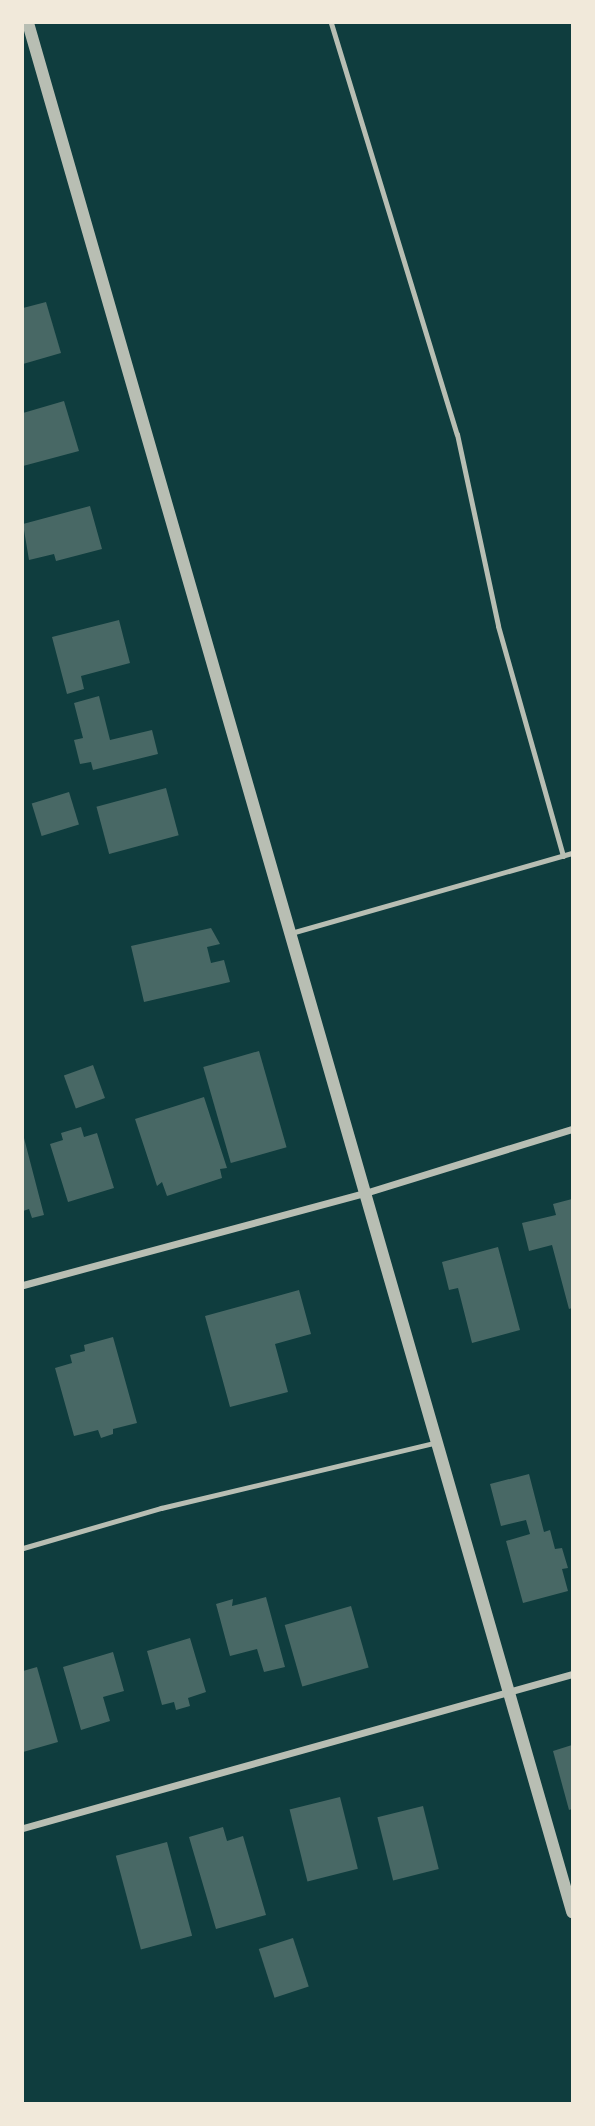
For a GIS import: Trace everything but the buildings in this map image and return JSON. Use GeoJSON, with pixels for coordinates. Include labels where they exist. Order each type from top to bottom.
{"type":"FeatureCollection","features":[{"type":"Feature","properties":{"kind":"street"},"geometry":{"type":"LineString","coordinates":[[28,23],[572,1912]]}},
{"type":"Feature","properties":{"kind":"street"},"geometry":{"type":"LineString","coordinates":[[23,1285],[365,1193],[572,1129]]}},
{"type":"Feature","properties":{"kind":"street"},"geometry":{"type":"LineString","coordinates":[[23,1828],[572,1674]]}},
{"type":"Feature","properties":{"kind":"lane"},"geometry":{"type":"LineString","coordinates":[[331,23],[457,434],[498,626],[563,856]]}},
{"type":"Feature","properties":{"kind":"lane"},"geometry":{"type":"LineString","coordinates":[[290,933],[572,853]]}},
{"type":"Feature","properties":{"kind":"lane"},"geometry":{"type":"LineString","coordinates":[[23,1548],[161,1508],[437,1443]]}}]}
